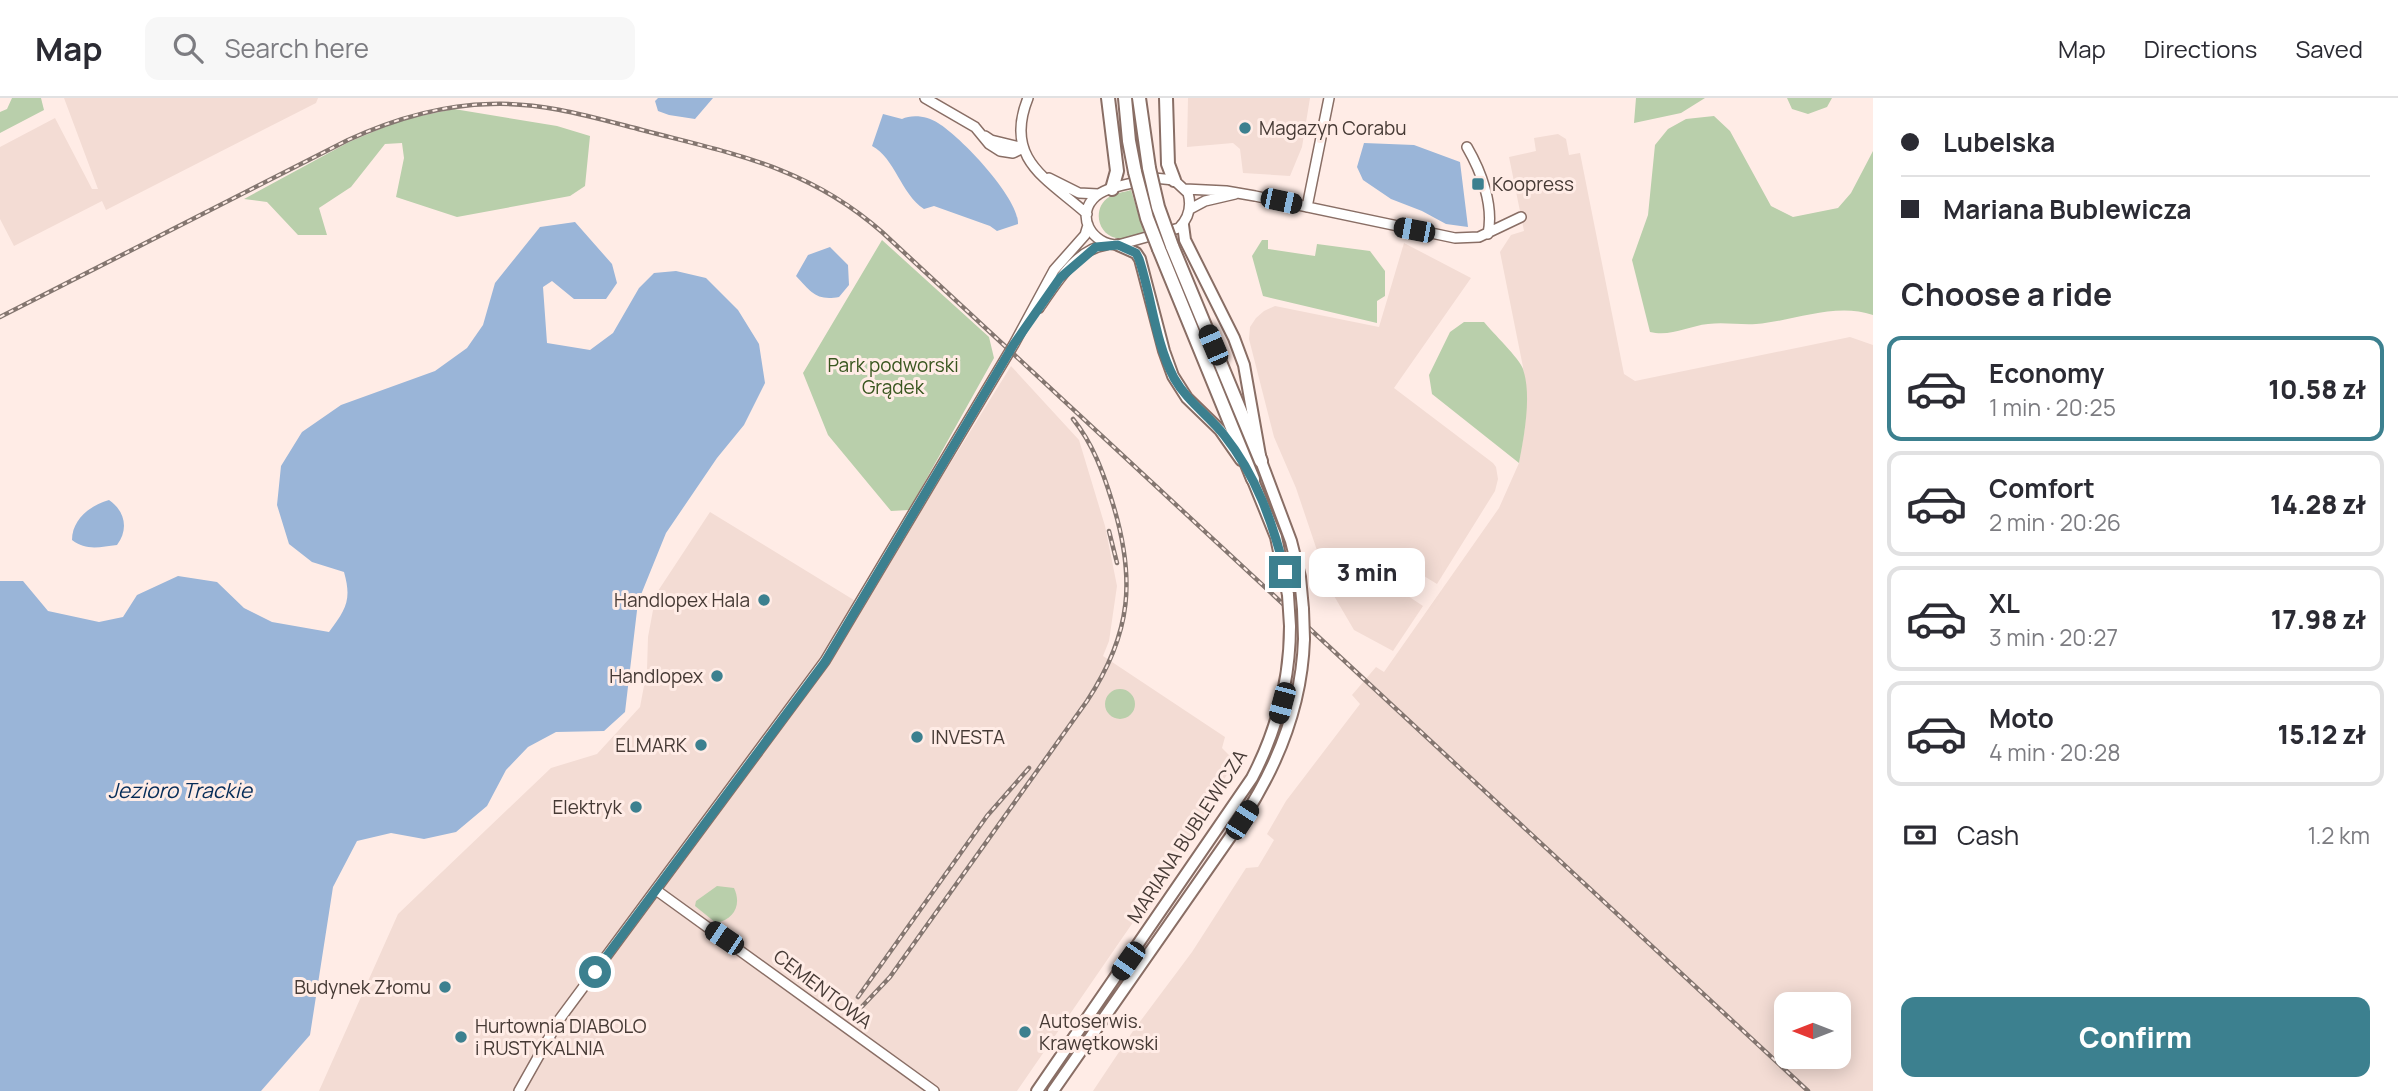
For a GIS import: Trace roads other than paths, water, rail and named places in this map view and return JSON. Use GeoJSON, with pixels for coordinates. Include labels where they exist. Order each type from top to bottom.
{"type":"FeatureCollection","features":[{"type":"Feature","properties":{"kind":"highway"},"geometry":{"type":"LineString","coordinates":[[1108,98],[1117,171],[1111,189]]}},
{"type":"Feature","properties":{"kind":"highway","name":"MARIANA BUBLEWICZA"},"geometry":{"type":"LineString","coordinates":[[1125,98],[1129,141],[1147,218],[1253,479]]}},
{"type":"Feature","properties":{"kind":"highway","name":"MARIANA BUBLEWICZA"},"geometry":{"type":"LineString","coordinates":[[1139,98],[1158,207],[1261,461]]}},
{"type":"Feature","properties":{"kind":"highway"},"geometry":{"type":"LineString","coordinates":[[1166,98],[1168,164],[1174,180]]}},
{"type":"Feature","properties":{"kind":"main road"},"geometry":{"type":"LineString","coordinates":[[1183,225],[1185,240],[1234,338],[1244,365],[1261,461]]}},
{"type":"Feature","properties":{"kind":"main road"},"geometry":{"type":"LineString","coordinates":[[1113,245],[1136,253],[1139,259],[1164,351],[1179,386],[1187,398],[1226,438],[1253,479]]}},
{"type":"Feature","properties":{"kind":"main road","name":"MARIANA BUBLEWICZA"},"geometry":{"type":"LineString","coordinates":[[1053,1091],[1242,820],[1264,785],[1292,719],[1301,680],[1303,609],[1294,551],[1261,461]]}},
{"type":"Feature","properties":{"kind":"main road","name":"MARIANA BUBLEWICZA"},"geometry":{"type":"LineString","coordinates":[[1037,1091],[1233,809],[1268,744],[1282,703],[1289,663],[1290,626],[1288,595],[1276,537],[1253,479]]}},
{"type":"Feature","properties":{"kind":"street"},"geometry":{"type":"LineString","coordinates":[[925,98],[961,117],[991,140],[1023,148],[1042,173],[1085,195],[1098,194],[1154,178],[1174,180],[1189,197],[1190,209]]}},
{"type":"Feature","properties":{"kind":"street"},"geometry":{"type":"LineString","coordinates":[[1028,98],[1021,125],[1023,148],[1043,179],[1087,214]]}},
{"type":"Feature","properties":{"kind":"street"},"geometry":{"type":"LineString","coordinates":[[1307,207],[1329,98]]}},
{"type":"Feature","properties":{"kind":"street"},"geometry":{"type":"LineString","coordinates":[[1467,147],[1479,167],[1491,220],[1488,234]]}},
{"type":"Feature","properties":{"kind":"street"},"geometry":{"type":"LineString","coordinates":[[1185,190],[1236,194],[1455,238],[1468,239],[1488,234],[1521,217]]}},
{"type":"Feature","properties":{"kind":"street"},"geometry":{"type":"LineString","coordinates":[[519,1091],[553,1028],[825,662],[1014,344],[1054,270],[1085,235],[1089,206],[1098,194]]}},
{"type":"Feature","properties":{"kind":"street"},"geometry":{"type":"LineString","coordinates":[[1014,344],[1060,278],[1090,250],[1171,232],[1183,225],[1190,209],[1196,204],[1236,194]]}},
{"type":"Feature","properties":{"kind":"street"},"geometry":{"type":"LineString","coordinates":[[1088,225],[1095,238],[1113,245]]}},
{"type":"Feature","properties":{"kind":"street","name":"CEMENTOWA"},"geometry":{"type":"LineString","coordinates":[[656,890],[934,1091]]}},
{"type":"Feature","properties":{"kind":"water"},"geometry":{"type":"Polygon","coordinates":[[[658,98],[713,98],[695,119],[658,111],[655,101],[658,98]]]}},
{"type":"Feature","properties":{"kind":"water"},"geometry":{"type":"Polygon","coordinates":[[[883,114],[902,119],[925,117],[948,130],[974,154],[999,184],[1016,213],[1018,224],[997,231],[934,206],[924,209],[909,195],[887,159],[872,146],[883,114]]]}},
{"type":"Feature","properties":{"kind":"water"},"geometry":{"type":"Polygon","coordinates":[[[1364,143],[1414,145],[1460,162],[1468,227],[1446,224],[1391,199],[1363,180],[1357,167],[1364,143]]]}},
{"type":"Feature","properties":{"kind":"water","name":"Jezioro Trackie"},"geometry":{"type":"Polygon","coordinates":[[[575,222],[612,264],[617,283],[606,299],[574,299],[552,281],[543,287],[547,343],[590,350],[613,333],[639,288],[654,273],[676,271],[706,278],[738,310],[759,344],[765,383],[744,425],[717,458],[666,533],[638,602],[625,712],[604,731],[556,732],[528,747],[506,770],[487,806],[456,832],[424,839],[391,833],[357,841],[333,887],[310,1035],[261,1091],[0,1091],[0,581],[23,581],[48,611],[99,622],[123,617],[137,595],[178,576],[217,582],[244,608],[272,622],[329,632],[346,604],[344,572],[312,562],[289,544],[277,505],[281,466],[302,432],[341,405],[435,371],[467,348],[483,325],[495,283],[540,227],[575,222]]]}},
{"type":"Feature","properties":{"kind":"water"},"geometry":{"type":"Polygon","coordinates":[[[830,247],[848,265],[849,285],[839,297],[825,298],[810,291],[796,276],[808,255],[830,247]]]}},
{"type":"Feature","properties":{"kind":"water"},"geometry":{"type":"Polygon","coordinates":[[[109,500],[119,509],[124,521],[123,533],[117,545],[88,547],[72,540],[79,519],[96,505],[109,500]]]}},
{"type":"Feature","properties":{"kind":"railway"},"geometry":{"type":"LineString","coordinates":[[0,317],[348,140],[435,110],[510,104],[567,111],[708,147],[798,177],[854,210],[882,232],[1808,1091]]}},
{"type":"Feature","properties":{"kind":"railway"},"geometry":{"type":"LineString","coordinates":[[853,1016],[890,977],[1087,701],[1113,652],[1125,604],[1125,555],[1120,529],[1101,469],[1092,448],[1073,419]]}},
{"type":"Feature","properties":{"kind":"railway"},"geometry":{"type":"LineString","coordinates":[[1109,531],[1117,563]]}},
{"type":"Feature","properties":{"kind":"railway"},"geometry":{"type":"LineString","coordinates":[[858,997],[987,816],[1029,768]]}},
{"type":"Feature","properties":{"kind":"place","name":"Magazyn Corabu"},"geometry":{"type":"Point","coordinates":[1245,128]}},
{"type":"Feature","properties":{"kind":"place","name":"Koopress"},"geometry":{"type":"Point","coordinates":[1478,184]}},
{"type":"Feature","properties":{"kind":"place","name":"Handlopex Hala"},"geometry":{"type":"Point","coordinates":[764,600]}},
{"type":"Feature","properties":{"kind":"place","name":"Handlopex"},"geometry":{"type":"Point","coordinates":[717,676]}},
{"type":"Feature","properties":{"kind":"place","name":"INVESTA"},"geometry":{"type":"Point","coordinates":[917,737]}},
{"type":"Feature","properties":{"kind":"place","name":"ELMARK"},"geometry":{"type":"Point","coordinates":[701,745]}},
{"type":"Feature","properties":{"kind":"place","name":"Elektryk"},"geometry":{"type":"Point","coordinates":[636,807]}},
{"type":"Feature","properties":{"kind":"place","name":"Budynek Złomu"},"geometry":{"type":"Point","coordinates":[445,987]}},
{"type":"Feature","properties":{"kind":"place","name":"Autoserwis. Krawętkowski"},"geometry":{"type":"Point","coordinates":[1025,1032]}},
{"type":"Feature","properties":{"kind":"place","name":"Hurtownia DIABOLO i RUSTYKALNIA"},"geometry":{"type":"Point","coordinates":[461,1037]}},
{"type":"Feature","properties":{"kind":"park label","name":"Park podworski Grądek"},"geometry":{"type":"Point","coordinates":[893,376]}}]}
